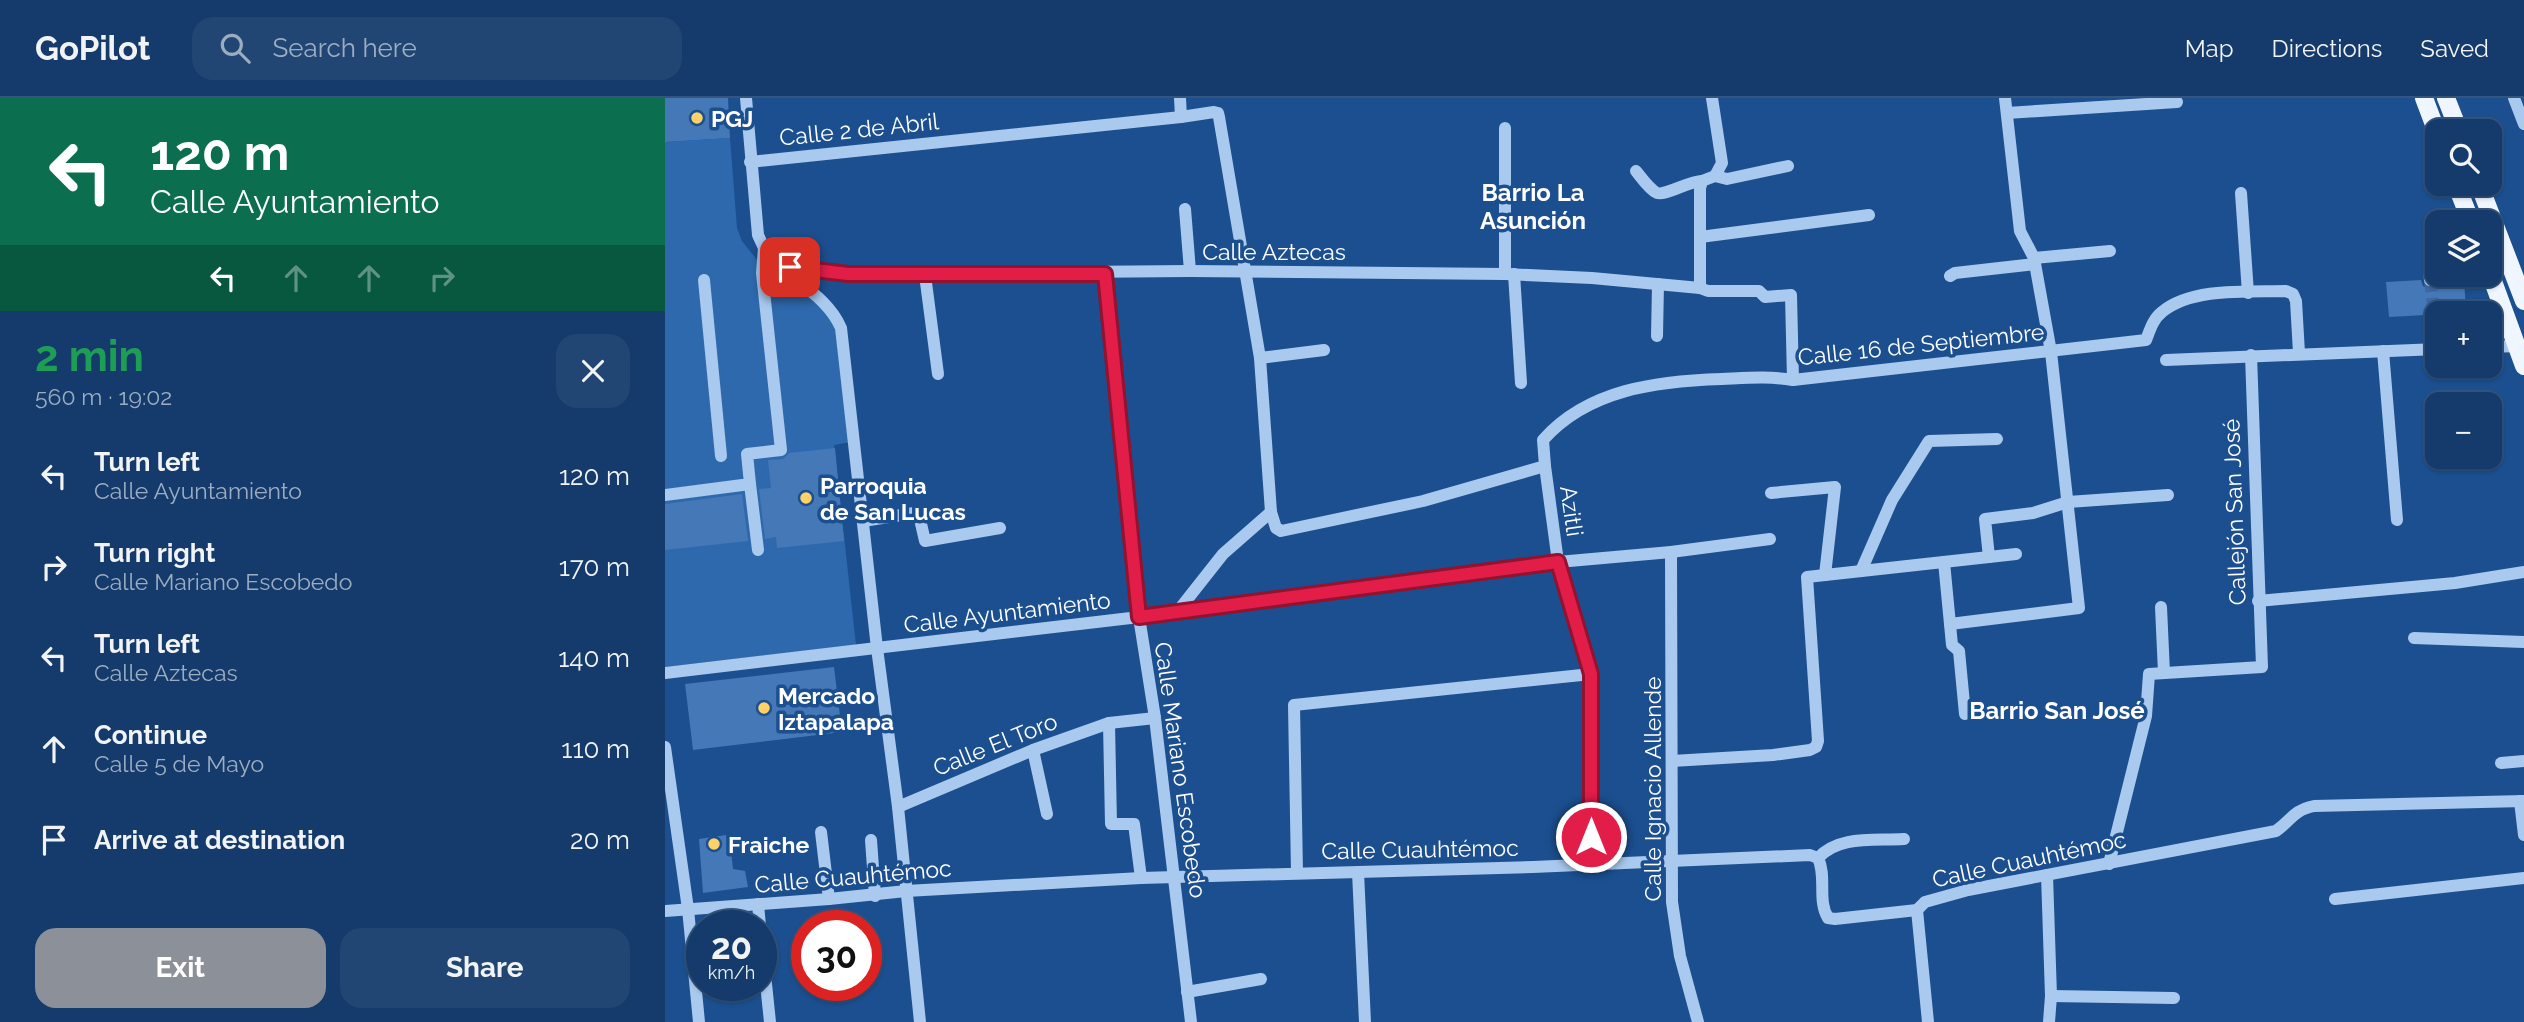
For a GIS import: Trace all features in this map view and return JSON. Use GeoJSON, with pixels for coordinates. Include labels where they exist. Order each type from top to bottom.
{"type":"FeatureCollection","features":[{"type":"Feature","properties":{"kind":"main road"},"geometry":{"type":"LineString","coordinates":[[2424,98],[2432,119]]}},
{"type":"Feature","properties":{"kind":"main road"},"geometry":{"type":"LineString","coordinates":[[2446,98],[2454,119]]}},
{"type":"Feature","properties":{"kind":"main road"},"geometry":{"type":"LineString","coordinates":[[2484,196],[2524,301]]}},
{"type":"Feature","properties":{"kind":"main road"},"geometry":{"type":"LineString","coordinates":[[2495,287],[2524,366]]}},
{"type":"Feature","properties":{"kind":"street"},"geometry":{"type":"LineString","coordinates":[[746,98],[758,235],[764,248],[777,264],[823,301],[834,313],[841,328],[898,807],[919,1022]]}},
{"type":"Feature","properties":{"kind":"street"},"geometry":{"type":"LineString","coordinates":[[1180,98],[1181,117],[1218,113],[1260,358],[1271,512],[1276,528],[1289,531],[1430,499],[1545,466]]}},
{"type":"Feature","properties":{"kind":"street"},"geometry":{"type":"LineString","coordinates":[[1711,98],[1722,163],[1715,176]]}},
{"type":"Feature","properties":{"kind":"street"},"geometry":{"type":"LineString","coordinates":[[1950,624],[2079,608],[2050,352],[2035,261],[2020,231],[2005,98]]}},
{"type":"Feature","properties":{"kind":"street"},"geometry":{"type":"LineString","coordinates":[[2007,113],[2178,102]]}},
{"type":"Feature","properties":{"kind":"street"},"geometry":{"type":"LineString","coordinates":[[2518,102],[2524,124]]}},
{"type":"Feature","properties":{"kind":"street","name":"Calle 2 de Abril"},"geometry":{"type":"LineString","coordinates":[[750,162],[1181,117]]}},
{"type":"Feature","properties":{"kind":"street"},"geometry":{"type":"LineString","coordinates":[[1504,128],[1510,274],[1521,383]]}},
{"type":"Feature","properties":{"kind":"street"},"geometry":{"type":"LineString","coordinates":[[1636,171],[1656,192],[1662,194],[1693,181],[1715,176],[1727,179],[1788,166]]}},
{"type":"Feature","properties":{"kind":"street"},"geometry":{"type":"LineString","coordinates":[[1700,288],[1702,181]]}},
{"type":"Feature","properties":{"kind":"street"},"geometry":{"type":"LineString","coordinates":[[2241,193],[2248,293]]}},
{"type":"Feature","properties":{"kind":"street"},"geometry":{"type":"LineString","coordinates":[[1185,209],[1190,271]]}},
{"type":"Feature","properties":{"kind":"street"},"geometry":{"type":"LineString","coordinates":[[1700,237],[1870,215]]}},
{"type":"Feature","properties":{"kind":"street"},"geometry":{"type":"LineString","coordinates":[[705,280],[719,457],[781,450],[762,273],[764,248]]}},
{"type":"Feature","properties":{"kind":"street"},"geometry":{"type":"LineString","coordinates":[[1950,276],[1955,273],[2110,251]]}},
{"type":"Feature","properties":{"kind":"street","name":"Calle Aztecas"},"geometry":{"type":"LineString","coordinates":[[777,264],[804,270],[848,274],[1105,274],[1190,271],[1510,274],[1658,284],[1708,291],[1759,291],[1765,297],[1791,295],[1793,380]]}},
{"type":"Feature","properties":{"kind":"street","name":"Calle Mariano Escobedo"},"geometry":{"type":"LineString","coordinates":[[1105,274],[1139,617],[1155,718],[1191,1022]]}},
{"type":"Feature","properties":{"kind":"street"},"geometry":{"type":"LineString","coordinates":[[925,275],[939,374]]}},
{"type":"Feature","properties":{"kind":"street"},"geometry":{"type":"LineString","coordinates":[[1657,336],[1658,284]]}},
{"type":"Feature","properties":{"kind":"street","name":"Calle 16 de Septiembre"},"geometry":{"type":"LineString","coordinates":[[1545,466],[1543,440],[1555,426],[1586,406],[1632,388],[1678,380],[1773,377],[1793,380],[2146,340],[2153,322],[2161,313],[2178,300],[2194,296],[2286,291],[2293,294],[2296,301],[2299,353]]}},
{"type":"Feature","properties":{"kind":"street"},"geometry":{"type":"LineString","coordinates":[[2502,347],[2517,346]]}},
{"type":"Feature","properties":{"kind":"street"},"geometry":{"type":"LineString","coordinates":[[2165,360],[2425,349]]}},
{"type":"Feature","properties":{"kind":"street"},"geometry":{"type":"LineString","coordinates":[[1260,358],[1324,350]]}},
{"type":"Feature","properties":{"kind":"street"},"geometry":{"type":"LineString","coordinates":[[2383,351],[2397,520]]}},
{"type":"Feature","properties":{"kind":"street","name":"Callejón San José"},"geometry":{"type":"LineString","coordinates":[[2164,673],[2262,667],[2251,355]]}},
{"type":"Feature","properties":{"kind":"street"},"geometry":{"type":"LineString","coordinates":[[1861,571],[1892,500],[1929,441],[1997,439]]}},
{"type":"Feature","properties":{"kind":"street"},"geometry":{"type":"LineString","coordinates":[[747,454],[758,550]]}},
{"type":"Feature","properties":{"kind":"street","name":"Azitli"},"geometry":{"type":"LineString","coordinates":[[1545,466],[1558,562],[1591,674],[1591,864]]}},
{"type":"Feature","properties":{"kind":"street"},"geometry":{"type":"LineString","coordinates":[[665,495],[750,484]]}},
{"type":"Feature","properties":{"kind":"street"},"geometry":{"type":"LineString","coordinates":[[1771,493],[1835,487],[1825,575]]}},
{"type":"Feature","properties":{"kind":"street"},"geometry":{"type":"LineString","coordinates":[[1989,556],[1985,519],[2033,513],[2068,502],[2168,495]]}},
{"type":"Feature","properties":{"kind":"street"},"geometry":{"type":"LineString","coordinates":[[1178,611],[1223,555],[1271,512]]}},
{"type":"Feature","properties":{"kind":"street"},"geometry":{"type":"LineString","coordinates":[[863,521],[914,513],[919,515],[925,541],[1000,528]]}},
{"type":"Feature","properties":{"kind":"street","name":"Calle Ayuntamiento"},"geometry":{"type":"LineString","coordinates":[[665,673],[1770,538]]}},
{"type":"Feature","properties":{"kind":"street","name":"Calle Ignacio Allende"},"geometry":{"type":"LineString","coordinates":[[1671,552],[1672,902],[1680,956],[1698,1022]]}},
{"type":"Feature","properties":{"kind":"street"},"geometry":{"type":"LineString","coordinates":[[1672,761],[1773,755],[1816,747],[1818,741],[1807,577],[2016,554]]}},
{"type":"Feature","properties":{"kind":"street"},"geometry":{"type":"LineString","coordinates":[[1944,562],[1952,645],[1959,651],[1965,713]]}},
{"type":"Feature","properties":{"kind":"street"},"geometry":{"type":"LineString","coordinates":[[2258,601],[2455,583],[2524,572]]}},
{"type":"Feature","properties":{"kind":"street"},"geometry":{"type":"LineString","coordinates":[[2109,864],[2146,716],[2149,674],[2164,673],[2161,607]]}},
{"type":"Feature","properties":{"kind":"street"},"geometry":{"type":"LineString","coordinates":[[2414,638],[2524,642]]}},
{"type":"Feature","properties":{"kind":"street"},"geometry":{"type":"LineString","coordinates":[[1297,872],[1294,705],[1591,674]]}},
{"type":"Feature","properties":{"kind":"street","name":"Calle El Toro"},"geometry":{"type":"LineString","coordinates":[[898,807],[1033,750],[1109,723],[1155,718]]}},
{"type":"Feature","properties":{"kind":"street"},"geometry":{"type":"LineString","coordinates":[[1109,723],[1111,824],[1134,824],[1141,878]]}},
{"type":"Feature","properties":{"kind":"street"},"geometry":{"type":"LineString","coordinates":[[665,747],[688,909],[699,1022]]}},
{"type":"Feature","properties":{"kind":"street"},"geometry":{"type":"LineString","coordinates":[[1033,750],[1047,814]]}},
{"type":"Feature","properties":{"kind":"street"},"geometry":{"type":"LineString","coordinates":[[2501,763],[2524,761]]}},
{"type":"Feature","properties":{"kind":"street"},"geometry":{"type":"LineString","coordinates":[[2522,801],[2524,835]]}},
{"type":"Feature","properties":{"kind":"street","name":"Calle Cuauhtémoc"},"geometry":{"type":"LineString","coordinates":[[665,911],[875,896],[906,891],[1141,878],[1810,855],[1818,858],[1822,866],[1823,909],[1828,918],[1835,919],[1917,910],[1925,902],[1968,890],[2276,831],[2287,823],[2292,814],[2314,806],[2522,801]]}},
{"type":"Feature","properties":{"kind":"street"},"geometry":{"type":"LineString","coordinates":[[821,832],[829,899]]}},
{"type":"Feature","properties":{"kind":"street"},"geometry":{"type":"LineString","coordinates":[[1818,858],[1826,849],[1840,842],[1904,839]]}},
{"type":"Feature","properties":{"kind":"street"},"geometry":{"type":"LineString","coordinates":[[871,840],[875,896]]}},
{"type":"Feature","properties":{"kind":"street"},"geometry":{"type":"LineString","coordinates":[[1358,872],[1365,1022]]}},
{"type":"Feature","properties":{"kind":"street"},"geometry":{"type":"LineString","coordinates":[[2047,875],[2051,996],[2049,1022]]}},
{"type":"Feature","properties":{"kind":"street"},"geometry":{"type":"LineString","coordinates":[[2335,899],[2524,878]]}},
{"type":"Feature","properties":{"kind":"street"},"geometry":{"type":"LineString","coordinates":[[758,905],[758,910]]}},
{"type":"Feature","properties":{"kind":"street"},"geometry":{"type":"LineString","coordinates":[[1917,910],[1928,1022]]}},
{"type":"Feature","properties":{"kind":"street"},"geometry":{"type":"LineString","coordinates":[[1187,992],[1261,979]]}},
{"type":"Feature","properties":{"kind":"street"},"geometry":{"type":"LineString","coordinates":[[2051,996],[2174,998]]}},
{"type":"Feature","properties":{"kind":"street"},"geometry":{"type":"LineString","coordinates":[[768,1001],[770,1022]]}},
{"type":"Feature","properties":{"kind":"shaded area"},"geometry":{"type":"Polygon","coordinates":[[[730,138],[737,228],[742,241],[761,265],[789,277],[821,304],[836,325],[851,442],[834,445],[856,645],[665,667],[665,142],[730,138]]]}},
{"type":"Feature","properties":{"kind":"building","name":"PGJ"},"geometry":{"type":"Polygon","coordinates":[[[665,98],[728,98],[730,138],[665,142],[665,98]]]}},
{"type":"Feature","properties":{"kind":"building"},"geometry":{"type":"Polygon","coordinates":[[[2421,280],[2423,286],[2430,289],[2465,287],[2465,301],[2425,301],[2425,315],[2389,317],[2386,282],[2421,280]]]}},
{"type":"Feature","properties":{"kind":"building","name":"Parroquia de San Lucas"},"geometry":{"type":"Polygon","coordinates":[[[835,448],[844,541],[777,548],[776,537],[765,539],[759,489],[771,488],[768,460],[783,459],[789,453],[835,448]]]}},
{"type":"Feature","properties":{"kind":"building"},"geometry":{"type":"Polygon","coordinates":[[[742,494],[748,541],[665,550],[665,504],[742,494]]]}},
{"type":"Feature","properties":{"kind":"building","name":"Mercado Iztapalapa"},"geometry":{"type":"Polygon","coordinates":[[[834,667],[842,732],[693,750],[685,684],[834,667]]]}},
{"type":"Feature","properties":{"kind":"building"},"geometry":{"type":"Polygon","coordinates":[[[726,835],[733,869],[745,871],[748,887],[703,893],[699,839],[726,835]]]}},
{"type":"Feature","properties":{"kind":"tunnel"},"geometry":{"type":"LineString","coordinates":[[2431,287],[2432,301]]}},
{"type":"Feature","properties":{"kind":"place","name":"PGJ"},"geometry":{"type":"Point","coordinates":[697,118]}},
{"type":"Feature","properties":{"kind":"place","name":"Parroquia de San Lucas"},"geometry":{"type":"Point","coordinates":[806,498]}},
{"type":"Feature","properties":{"kind":"place","name":"Mercado Iztapalapa"},"geometry":{"type":"Point","coordinates":[764,708]}},
{"type":"Feature","properties":{"kind":"place","name":"Fraiche"},"geometry":{"type":"Point","coordinates":[714,844]}},
{"type":"Feature","properties":{"kind":"district","name":"Barrio La Asunción"},"geometry":{"type":"Point","coordinates":[1533,206]}},
{"type":"Feature","properties":{"kind":"district","name":"Barrio San José"},"geometry":{"type":"Point","coordinates":[2057,710]}},
{"type":"Feature","properties":{"kind":"route"},"geometry":{"type":"LineString","coordinates":[[790,267],[848,274],[1105,274],[1139,617],[1558,562],[1591,674],[1591,837]]}}]}
